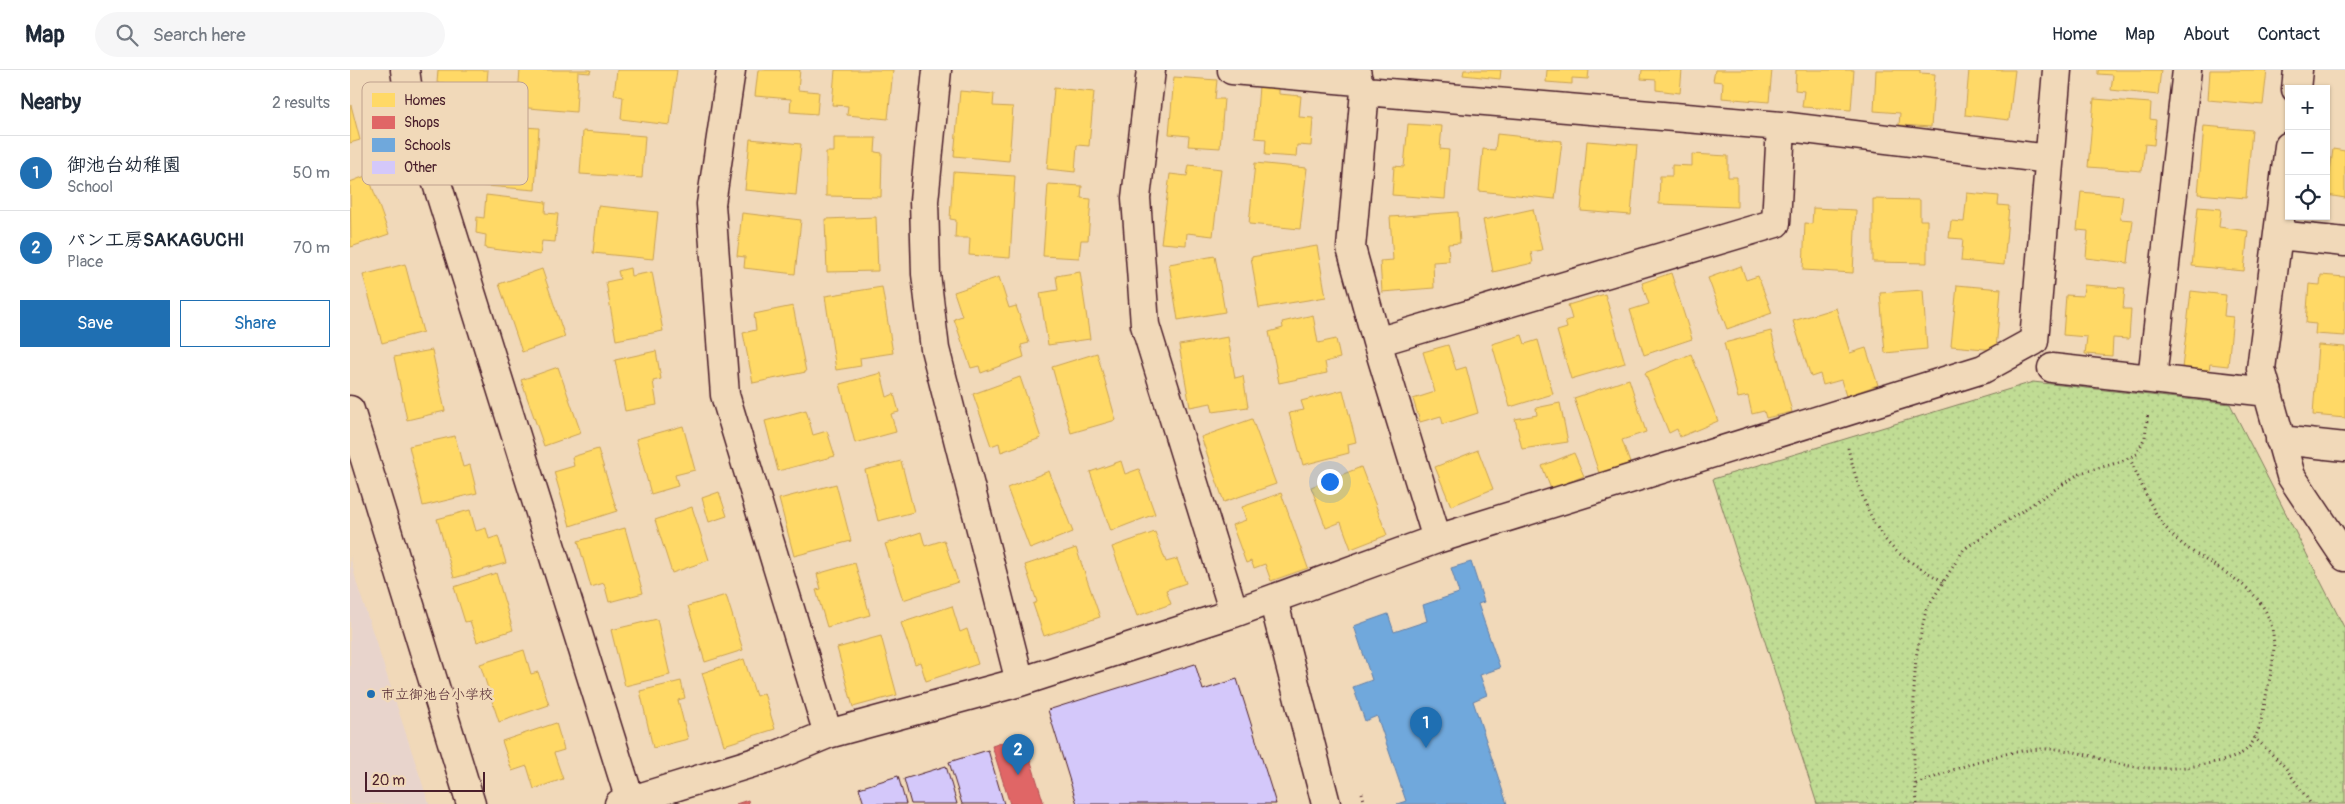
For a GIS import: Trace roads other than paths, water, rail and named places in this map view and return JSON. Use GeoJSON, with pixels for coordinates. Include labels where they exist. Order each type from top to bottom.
{"type":"FeatureCollection","features":[{"type":"Feature","properties":{"kind":"street"},"geometry":{"type":"LineString","coordinates":[[730,70],[711,204],[725,395],[828,734]]}},
{"type":"Feature","properties":{"kind":"street"},"geometry":{"type":"LineString","coordinates":[[937,70],[924,201],[926,274],[935,349],[1020,682]]}},
{"type":"Feature","properties":{"kind":"street"},"geometry":{"type":"LineString","coordinates":[[1151,70],[1136,198],[1145,325],[1234,612]]}},
{"type":"Feature","properties":{"kind":"street"},"geometry":{"type":"LineString","coordinates":[[1232,70],[1360,80],[1781,126],[2049,159]]}},
{"type":"Feature","properties":{"kind":"street"},"geometry":{"type":"LineString","coordinates":[[437,185],[625,802],[775,756],[828,734],[1020,682],[1273,599],[1436,539],[1983,369],[2034,341],[2057,70]]}},
{"type":"Feature","properties":{"kind":"street"},"geometry":{"type":"LineString","coordinates":[[2152,380],[2187,70]]}},
{"type":"Feature","properties":{"kind":"street"},"geometry":{"type":"LineString","coordinates":[[2296,85],[2298,70]]}},
{"type":"Feature","properties":{"kind":"street"},"geometry":{"type":"LineString","coordinates":[[1360,80],[1351,248],[1436,539]]}},
{"type":"Feature","properties":{"kind":"street"},"geometry":{"type":"LineString","coordinates":[[1377,342],[1776,223],[1781,126]]}},
{"type":"Feature","properties":{"kind":"street"},"geometry":{"type":"LineString","coordinates":[[2285,175],[2261,369],[2291,476],[2345,558]]}},
{"type":"Feature","properties":{"kind":"street"},"geometry":{"type":"LineString","coordinates":[[2278,235],[2345,242]]}},
{"type":"Feature","properties":{"kind":"street"},"geometry":{"type":"LineString","coordinates":[[2052,368],[2268,392]]}},
{"type":"Feature","properties":{"kind":"street"},"geometry":{"type":"LineString","coordinates":[[350,410],[471,804]]}},
{"type":"Feature","properties":{"kind":"street"},"geometry":{"type":"LineString","coordinates":[[2280,440],[2345,446]]}},
{"type":"Feature","properties":{"kind":"street"},"geometry":{"type":"LineString","coordinates":[[1273,599],[1326,804]]}},
{"type":"Feature","properties":{"kind":"place","name":"市立御池台小学校"},"geometry":{"type":"Point","coordinates":[371,694]}},
{"type":"Feature","properties":{"kind":"place","name":"御池台幼稚園"},"geometry":{"type":"Point","coordinates":[1426,748]}},
{"type":"Feature","properties":{"kind":"place","name":"パン工房SAKAGUCHI"},"geometry":{"type":"Point","coordinates":[1018,775]}}]}
